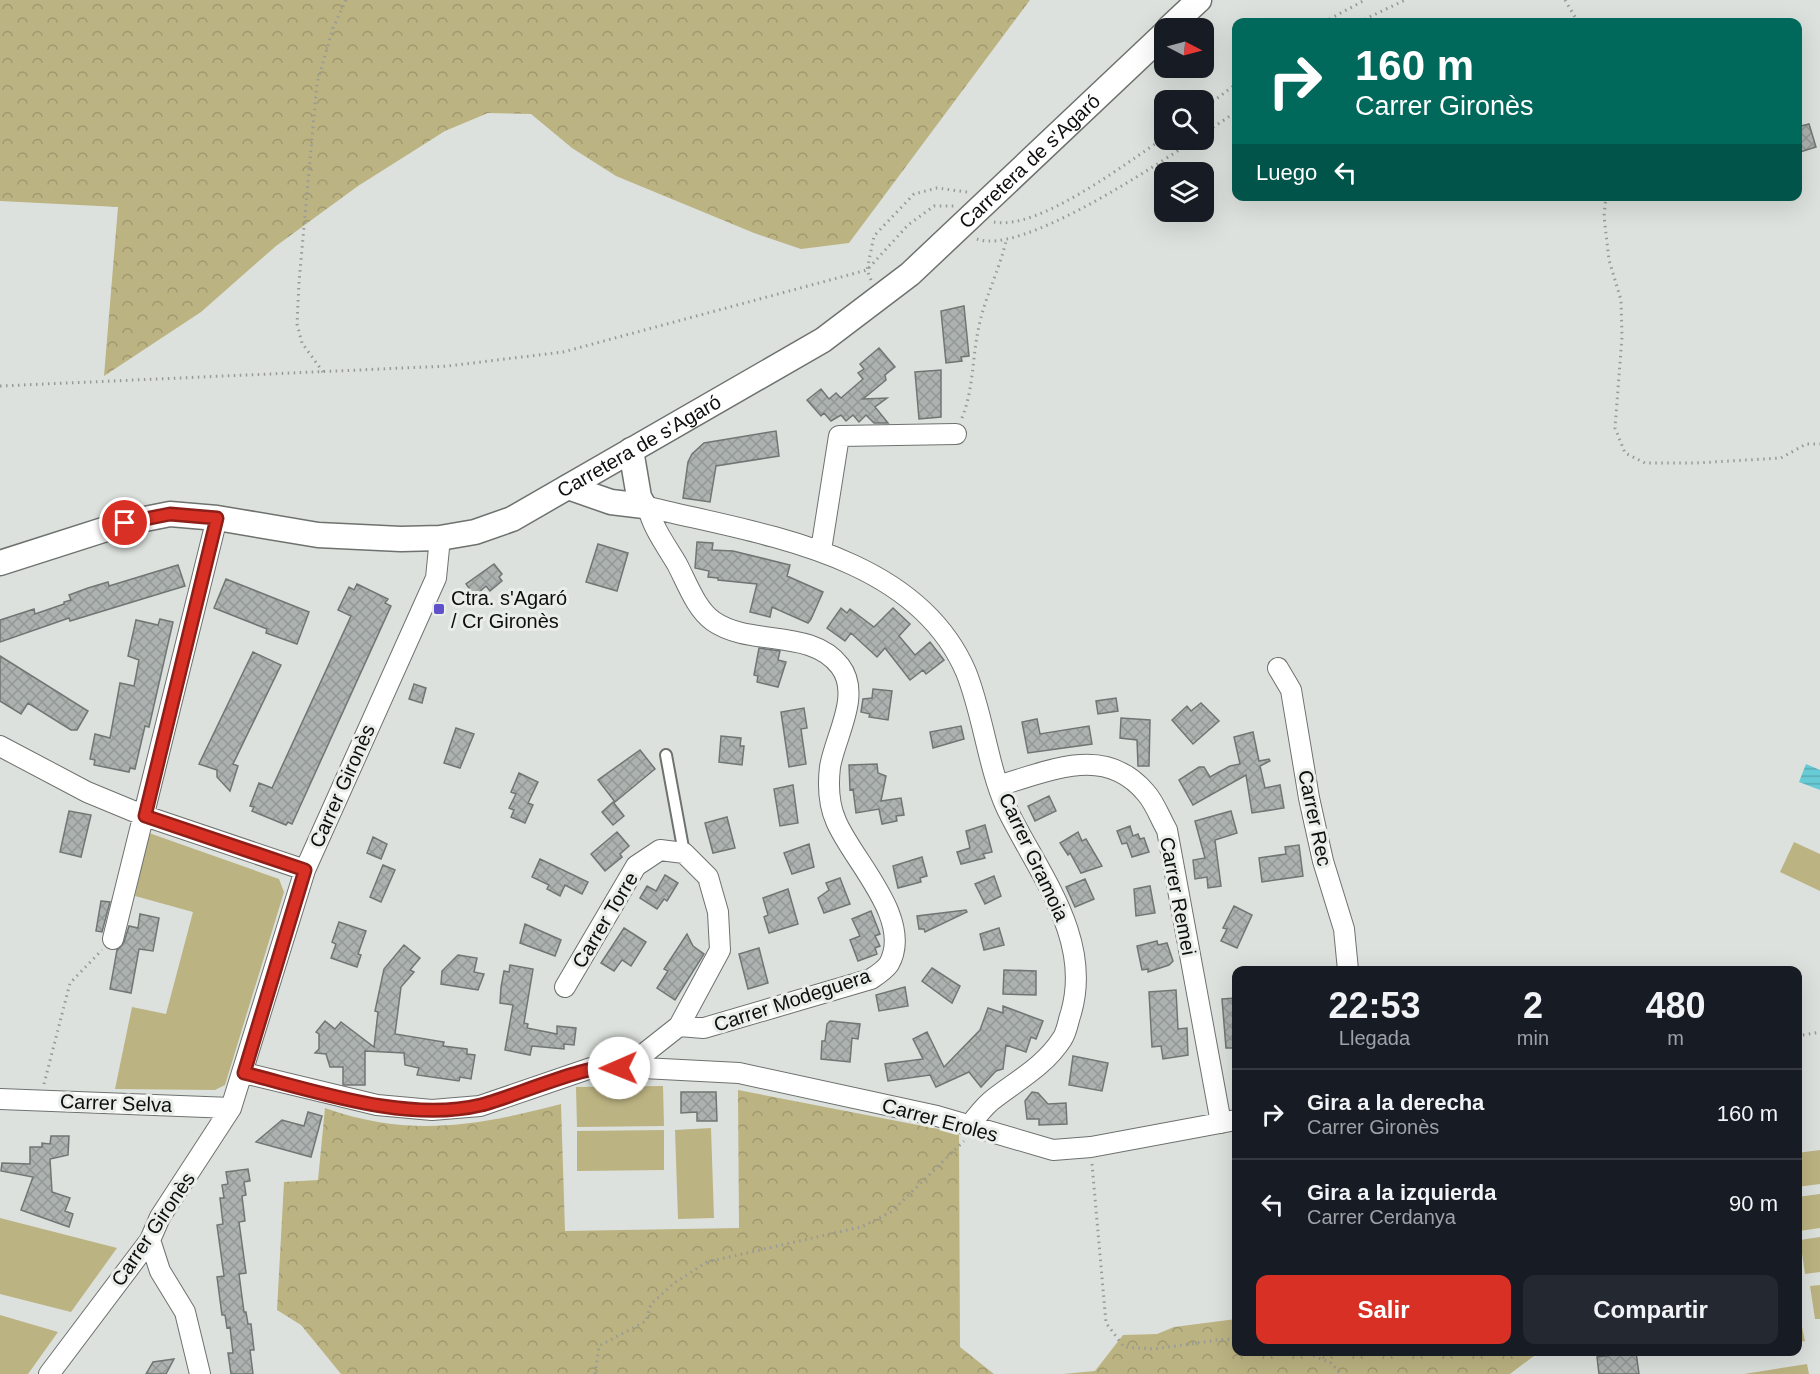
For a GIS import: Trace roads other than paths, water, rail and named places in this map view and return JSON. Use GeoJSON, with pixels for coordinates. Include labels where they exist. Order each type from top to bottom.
{"type":"FeatureCollection","features":[{"type":"Feature","properties":{"kind":"street"},"geometry":{"type":"LineString","coordinates":[[1180,18],[1199,0]]}},
{"type":"Feature","properties":{"kind":"street","name":"Carretera de s'Agaró"},"geometry":{"type":"LineString","coordinates":[[0,563],[125,523],[170,514],[217,518],[318,535],[440,538],[475,532],[512,519],[823,340],[910,274],[1154,43]]}},
{"type":"Feature","properties":{"kind":"street"},"geometry":{"type":"LineString","coordinates":[[821,550],[839,436],[956,434]]}},
{"type":"Feature","properties":{"kind":"street"},"geometry":{"type":"LineString","coordinates":[[632,450],[639,497],[646,507]]}},
{"type":"Feature","properties":{"kind":"street"},"geometry":{"type":"LineString","coordinates":[[606,465],[636,478]]}},
{"type":"Feature","properties":{"kind":"street"},"geometry":{"type":"LineString","coordinates":[[606,465],[611,502]]}},
{"type":"Feature","properties":{"kind":"street"},"geometry":{"type":"LineString","coordinates":[[568,487],[611,502],[646,507]]}},
{"type":"Feature","properties":{"kind":"street","name":"Carrer Gramoia"},"geometry":{"type":"LineString","coordinates":[[646,507],[747,529],[821,550],[878,579],[918,606],[948,639],[966,673],[1005,805],[1059,905],[1073,945],[1075,998],[1064,1038],[1033,1072],[990,1102],[973,1126]]}},
{"type":"Feature","properties":{"kind":"street","name":"Carrer Modeguera"},"geometry":{"type":"LineString","coordinates":[[646,507],[700,608],[713,621],[731,629],[807,645],[828,654],[841,667],[849,685],[846,711],[830,766],[829,792],[835,820],[885,905],[893,923],[895,947],[888,966],[871,979],[704,1028],[679,1026]]}},
{"type":"Feature","properties":{"kind":"street"},"geometry":{"type":"LineString","coordinates":[[113,939],[217,518]]}},
{"type":"Feature","properties":{"kind":"street","name":"Carrer Gironès"},"geometry":{"type":"LineString","coordinates":[[49,1374],[150,1240],[160,1217],[231,1108],[244,1073],[305,870],[436,578],[440,538]]}},
{"type":"Feature","properties":{"kind":"street","name":"Carrer Rec"},"geometry":{"type":"LineString","coordinates":[[1278,668],[1291,690],[1309,798],[1323,861],[1344,929],[1348,966]]}},
{"type":"Feature","properties":{"kind":"street"},"geometry":{"type":"LineString","coordinates":[[0,746],[87,792],[145,816],[305,870]]}},
{"type":"Feature","properties":{"kind":"street","name":"Carrer Remei"},"geometry":{"type":"LineString","coordinates":[[1000,785],[1079,763],[1118,769],[1146,793],[1167,830],[1228,1122]]}},
{"type":"Feature","properties":{"kind":"street","name":"Carrer Torre"},"geometry":{"type":"LineString","coordinates":[[565,987],[636,866],[660,850],[684,853]]}},
{"type":"Feature","properties":{"kind":"street"},"geometry":{"type":"LineString","coordinates":[[642,1062],[679,1026],[720,950],[718,912],[708,877],[684,853]]}},
{"type":"Feature","properties":{"kind":"street","name":"Carrer Eroles"},"geometry":{"type":"LineString","coordinates":[[244,1073],[377,1104],[432,1110],[480,1106],[591,1068],[619,1066],[622,1072],[629,1076],[636,1075],[642,1062],[739,1073],[973,1126],[1010,1139],[1053,1150],[1091,1147],[1228,1122]]}},
{"type":"Feature","properties":{"kind":"street","name":"Carrer Selva"},"geometry":{"type":"LineString","coordinates":[[0,1099],[231,1108]]}},
{"type":"Feature","properties":{"kind":"street"},"geometry":{"type":"LineString","coordinates":[[150,1240],[160,1271],[185,1312],[200,1374]]}},
{"type":"Feature","properties":{"kind":"lane"},"geometry":{"type":"LineString","coordinates":[[666,755],[684,853]]}},
{"type":"Feature","properties":{"kind":"water"},"geometry":{"type":"Polygon","coordinates":[[[1806,764],[1820,770],[1820,790],[1799,782],[1806,764]]]}},
{"type":"Feature","properties":{"kind":"place","name":"Ctra. s'Agaró / Cr Gironès"},"geometry":{"type":"Point","coordinates":[439,609]}}]}
